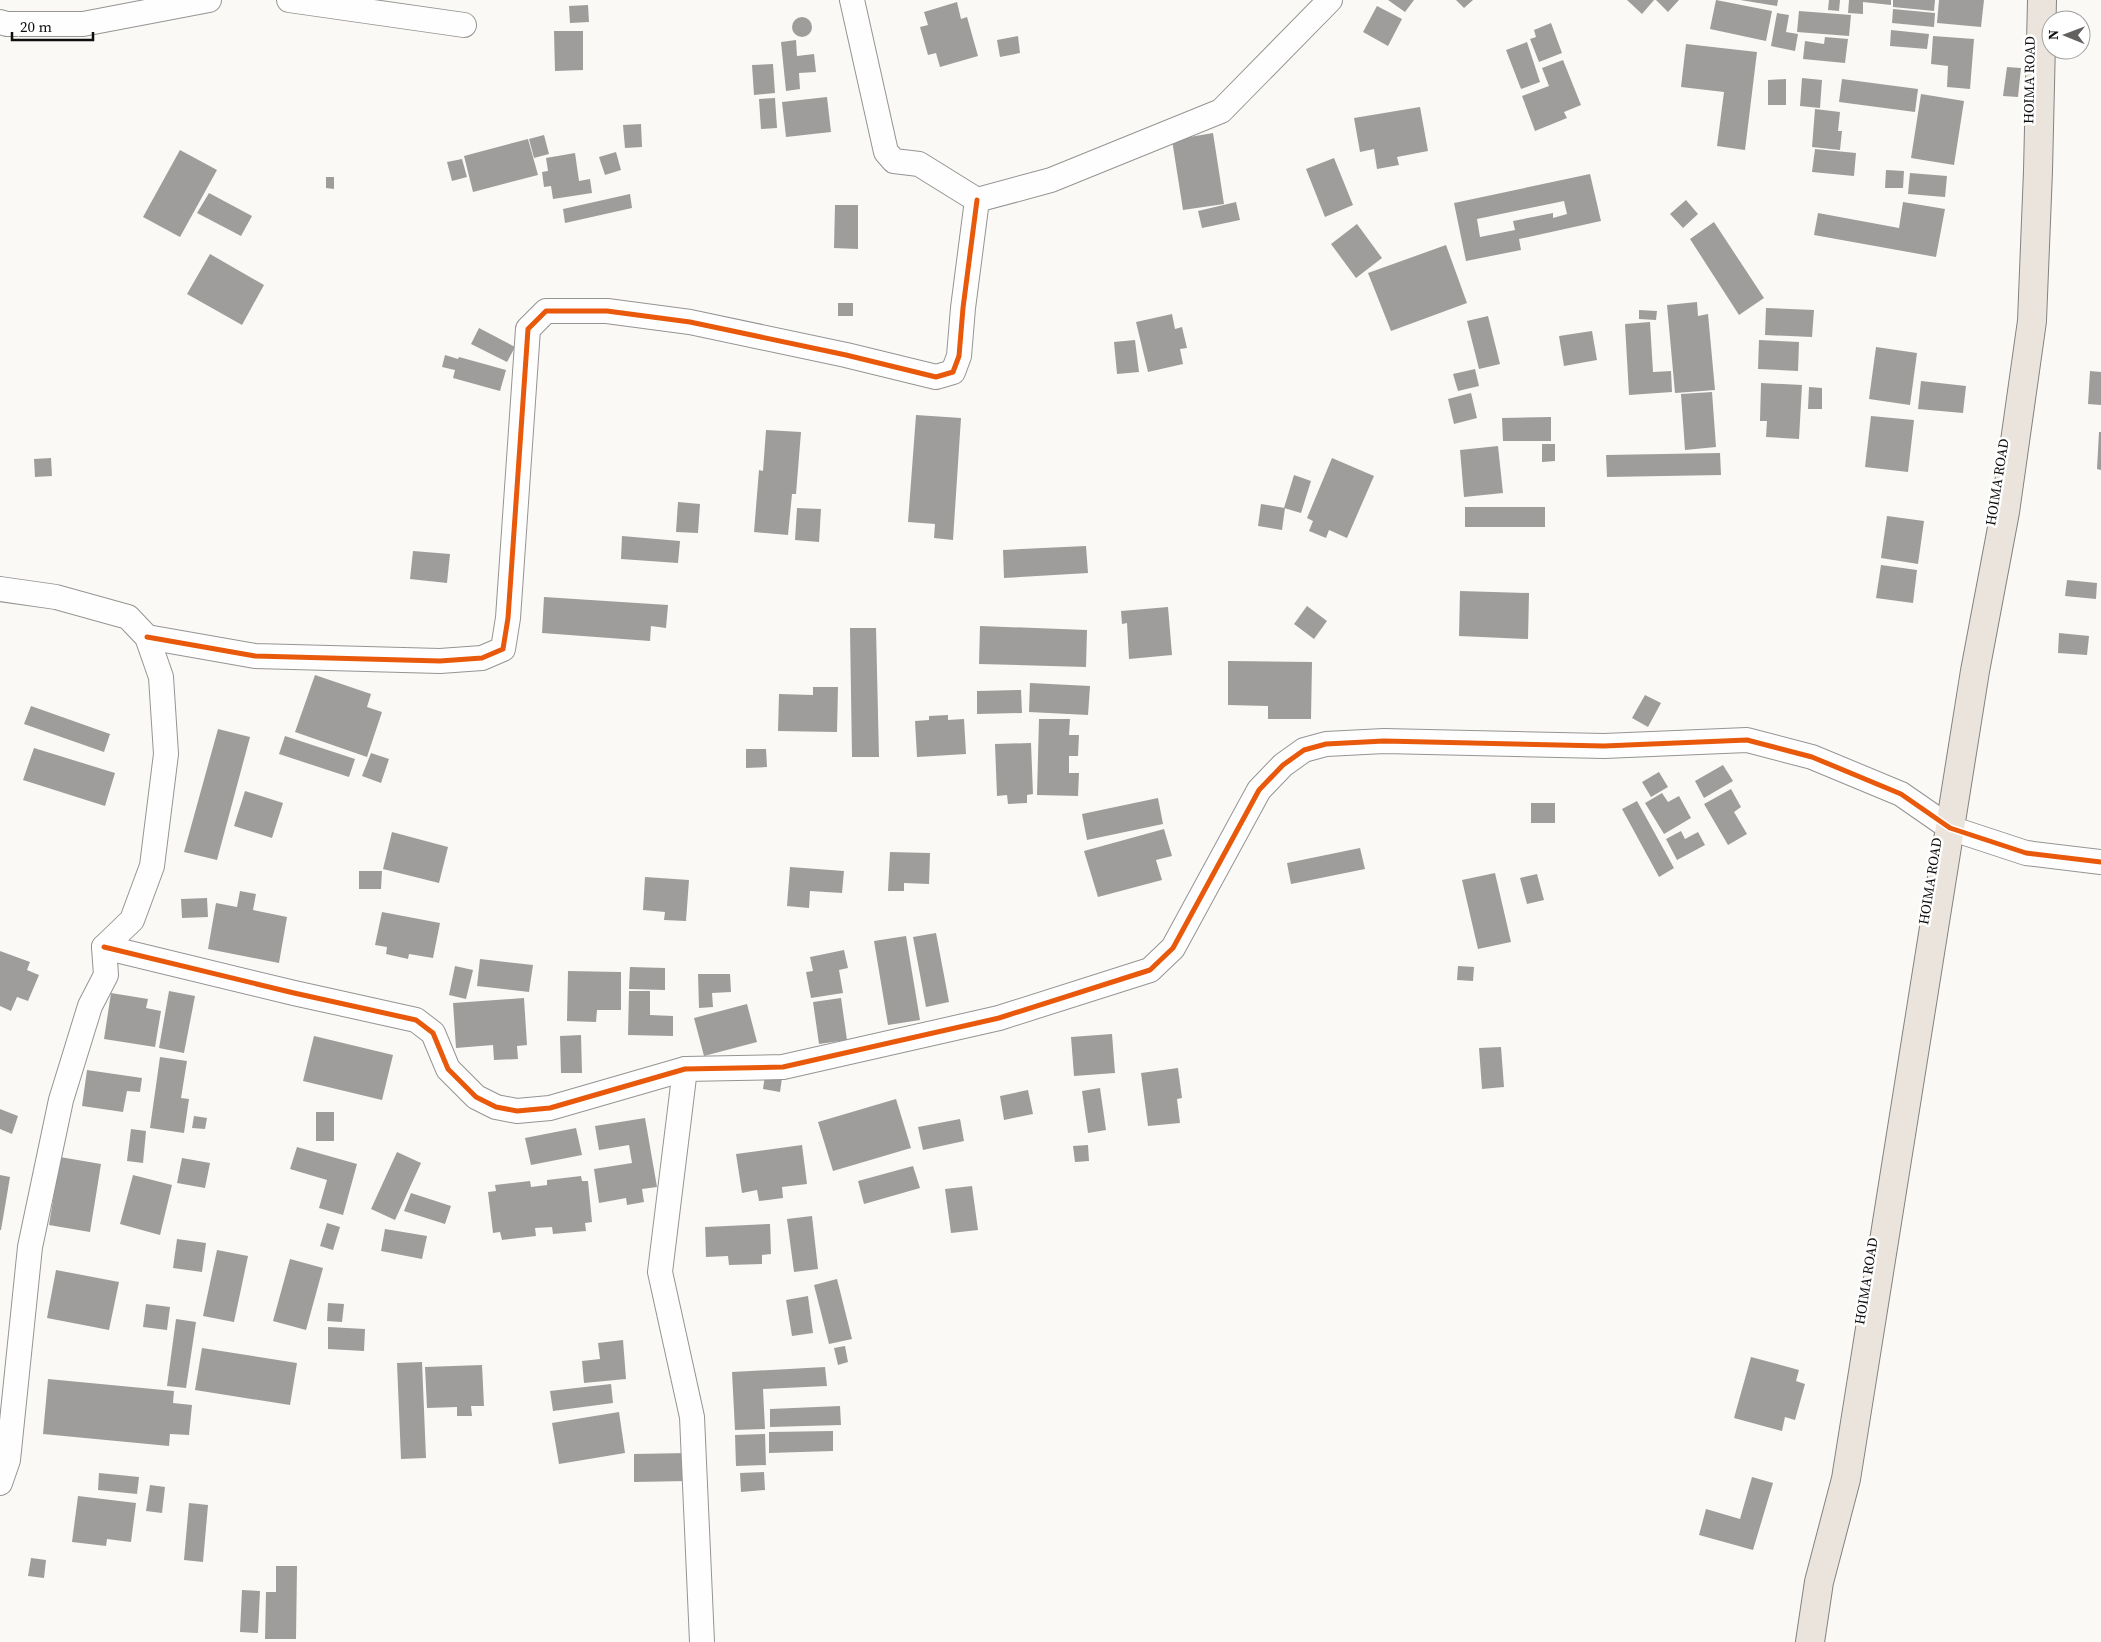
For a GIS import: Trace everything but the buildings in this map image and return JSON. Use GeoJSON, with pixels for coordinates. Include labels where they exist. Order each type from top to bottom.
{"type":"FeatureCollection","features":[{"type":"Feature","properties":{"kind":"main road","name":"HOIMA ROAD"},"geometry":{"type":"LineString","coordinates":[[1810,1642],[1819,1582],[1846,1479],[1950,828],[2005,512],[2032,321],[2042,0]]}},
{"type":"Feature","properties":{"kind":"street"},"geometry":{"type":"LineString","coordinates":[[0,22],[7,24],[83,24],[210,0]]}},
{"type":"Feature","properties":{"kind":"street"},"geometry":{"type":"LineString","coordinates":[[289,0],[464,25]]}},
{"type":"Feature","properties":{"kind":"street"},"geometry":{"type":"LineString","coordinates":[[852,0],[886,152],[894,161],[919,164],[977,200],[1051,180],[1222,111],[1330,0]]}},
{"type":"Feature","properties":{"kind":"street"},"geometry":{"type":"LineString","coordinates":[[147,637],[255,656],[440,660],[482,658],[503,650],[508,618],[528,329],[546,311],[607,311],[690,322],[846,355],[936,377],[953,372],[959,356],[963,308],[977,200]]}},
{"type":"Feature","properties":{"kind":"street"},"geometry":{"type":"LineString","coordinates":[[0,589],[56,598],[128,617],[147,637],[161,677],[166,754],[152,866],[132,920],[104,947]]}},
{"type":"Feature","properties":{"kind":"street"},"geometry":{"type":"LineString","coordinates":[[104,947],[294,993],[416,1020],[434,1033],[448,1069],[476,1097],[496,1107],[517,1111],[550,1108],[685,1069],[783,1067],[999,1018],[1150,970],[1173,948],[1259,790],[1283,765],[1304,750],[1326,744],[1384,741],[1604,746],[1747,740],[1812,757],[1901,794],[1950,828],[2026,853],[2101,862]]}},
{"type":"Feature","properties":{"kind":"street"},"geometry":{"type":"LineString","coordinates":[[0,1483],[8,1460],[30,1247],[61,1100],[90,1006],[106,975],[104,947]]}},
{"type":"Feature","properties":{"kind":"street"},"geometry":{"type":"LineString","coordinates":[[685,1069],[660,1272],[692,1417],[702,1642]]}},
{"type":"Feature","properties":{"kind":"cycle path"},"geometry":{"type":"LineString","coordinates":[[147,637],[255,656],[440,661],[482,658],[503,649],[508,618],[528,329],[546,311],[607,311],[690,322],[846,355],[936,377],[953,372],[959,356],[963,308],[977,200]]}},
{"type":"Feature","properties":{"kind":"cycle path"},"geometry":{"type":"LineString","coordinates":[[104,947],[294,993],[416,1020],[433,1033],[448,1069],[476,1097],[496,1107],[517,1111],[550,1108],[685,1069],[783,1067],[999,1018],[1150,970],[1173,948],[1259,790],[1283,765],[1304,750],[1326,744],[1384,741],[1604,746],[1747,740],[1812,757],[1901,794],[1950,828],[2026,853],[2101,862]]}}]}
